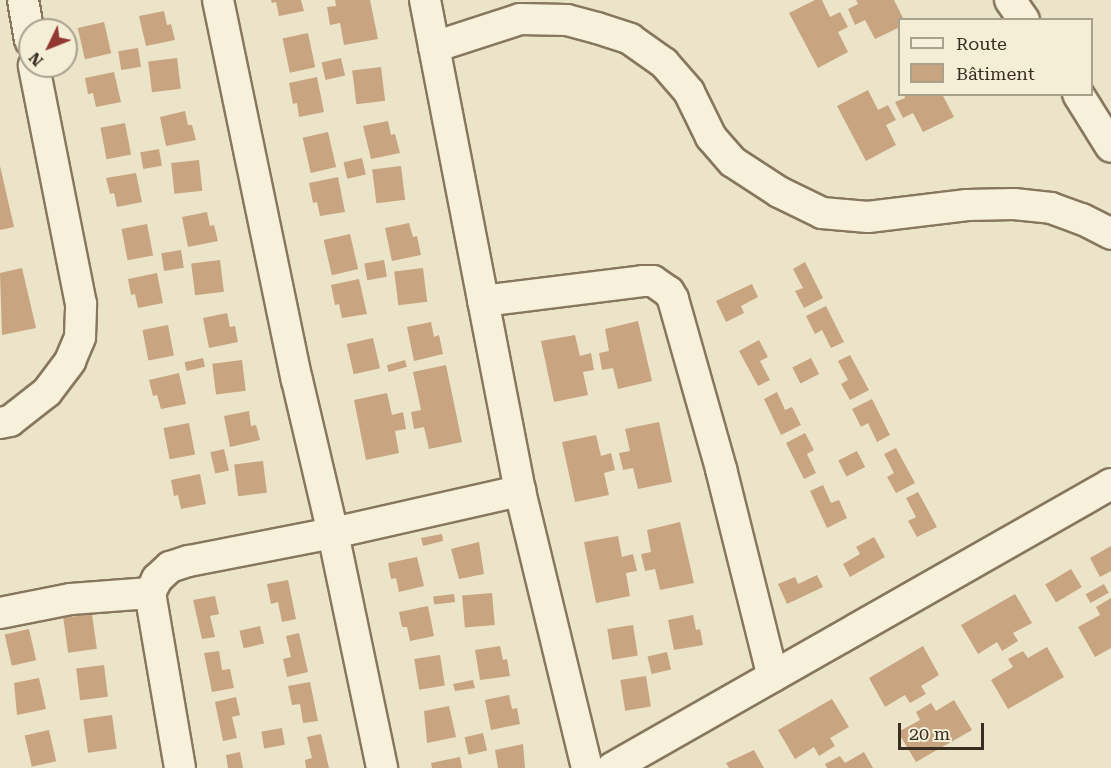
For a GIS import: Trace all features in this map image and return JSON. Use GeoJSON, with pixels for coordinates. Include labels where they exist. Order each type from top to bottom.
{"type":"FeatureCollection","features":[{"type":"Feature","properties":{"kind":"street"},"geometry":{"type":"LineString","coordinates":[[23,0],[26,18]]}},
{"type":"Feature","properties":{"kind":"street"},"geometry":{"type":"LineString","coordinates":[[218,0],[297,380],[333,533],[382,768]]}},
{"type":"Feature","properties":{"kind":"street"},"geometry":{"type":"LineString","coordinates":[[425,0],[520,491],[587,768]]}},
{"type":"Feature","properties":{"kind":"street"},"geometry":{"type":"LineString","coordinates":[[1010,0],[1023,18]]}},
{"type":"Feature","properties":{"kind":"street"},"geometry":{"type":"LineString","coordinates":[[434,47],[520,19],[567,20],[597,28],[630,39],[664,63],[689,92],[711,136],[733,162],[779,192],[822,213],[868,216],[967,205],[1014,204],[1051,208],[1082,219],[1111,234]]}},
{"type":"Feature","properties":{"kind":"street"},"geometry":{"type":"LineString","coordinates":[[0,423],[10,420],[46,392],[70,361],[80,337],[81,304],[36,78]]}},
{"type":"Feature","properties":{"kind":"street"},"geometry":{"type":"LineString","coordinates":[[1079,96],[1111,147]]}},
{"type":"Feature","properties":{"kind":"street"},"geometry":{"type":"LineString","coordinates":[[483,301],[643,281],[653,281],[669,292],[673,299],[721,470],[772,677]]}},
{"type":"Feature","properties":{"kind":"street"},"geometry":{"type":"LineString","coordinates":[[612,768],[1111,484]]}},
{"type":"Feature","properties":{"kind":"street"},"geometry":{"type":"LineString","coordinates":[[180,768],[150,593],[157,579],[170,567],[520,491]]}},
{"type":"Feature","properties":{"kind":"street"},"geometry":{"type":"LineString","coordinates":[[0,613],[72,599],[150,593]]}},
{"type":"Feature","properties":{"kind":"building"},"geometry":{"type":"Polygon","coordinates":[[[271,0],[301,0],[304,11],[279,16],[276,2],[272,3],[271,0]]]}},
{"type":"Feature","properties":{"kind":"building"},"geometry":{"type":"Polygon","coordinates":[[[335,0],[370,0],[378,39],[344,45],[340,23],[330,25],[327,7],[336,6],[335,0]]]}},
{"type":"Feature","properties":{"kind":"building"},"geometry":{"type":"Polygon","coordinates":[[[815,0],[822,0],[830,17],[840,12],[848,27],[838,32],[848,52],[818,68],[789,13],[815,0]]]}},
{"type":"Feature","properties":{"kind":"building"},"geometry":{"type":"Polygon","coordinates":[[[856,0],[894,0],[903,18],[898,18],[898,28],[875,39],[865,20],[855,25],[848,9],[858,4],[856,0]]]}},
{"type":"Feature","properties":{"kind":"building"},"geometry":{"type":"Polygon","coordinates":[[[164,11],[167,25],[171,24],[175,40],[146,46],[139,16],[164,11]]]}},
{"type":"Feature","properties":{"kind":"building"},"geometry":{"type":"Polygon","coordinates":[[[104,22],[111,53],[85,59],[78,28],[104,22]]]}},
{"type":"Feature","properties":{"kind":"building"},"geometry":{"type":"Polygon","coordinates":[[[308,33],[315,67],[290,73],[283,38],[308,33]]]}},
{"type":"Feature","properties":{"kind":"building"},"geometry":{"type":"Polygon","coordinates":[[[138,48],[141,67],[121,70],[118,51],[138,48]]]}},
{"type":"Feature","properties":{"kind":"building"},"geometry":{"type":"Polygon","coordinates":[[[177,58],[181,89],[152,92],[148,62],[177,58]]]}},
{"type":"Feature","properties":{"kind":"building"},"geometry":{"type":"Polygon","coordinates":[[[341,58],[345,76],[326,80],[322,62],[341,58]]]}},
{"type":"Feature","properties":{"kind":"building"},"geometry":{"type":"Polygon","coordinates":[[[381,67],[385,101],[356,104],[352,71],[381,67]]]}},
{"type":"Feature","properties":{"kind":"building"},"geometry":{"type":"Polygon","coordinates":[[[114,72],[121,102],[96,107],[93,93],[88,94],[85,78],[114,72]]]}},
{"type":"Feature","properties":{"kind":"building"},"geometry":{"type":"Polygon","coordinates":[[[317,77],[324,112],[299,117],[297,103],[293,104],[289,83],[317,77]]]}},
{"type":"Feature","properties":{"kind":"building"},"geometry":{"type":"Polygon","coordinates":[[[868,90],[878,110],[888,105],[896,120],[886,125],[896,145],[866,161],[837,106],[868,90]]]}},
{"type":"Feature","properties":{"kind":"building"},"geometry":{"type":"Polygon","coordinates":[[[904,96],[943,96],[954,117],[923,132],[913,113],[903,118],[895,102],[905,98],[904,96]]]}},
{"type":"Feature","properties":{"kind":"building"},"geometry":{"type":"Polygon","coordinates":[[[185,111],[188,125],[192,125],[196,140],[166,146],[160,117],[185,111]]]}},
{"type":"Feature","properties":{"kind":"building"},"geometry":{"type":"Polygon","coordinates":[[[388,121],[391,135],[395,134],[400,153],[371,159],[363,126],[388,121]]]}},
{"type":"Feature","properties":{"kind":"building"},"geometry":{"type":"Polygon","coordinates":[[[125,123],[131,154],[107,159],[100,128],[125,123]]]}},
{"type":"Feature","properties":{"kind":"building"},"geometry":{"type":"Polygon","coordinates":[[[328,132],[336,167],[311,173],[303,138],[328,132]]]}},
{"type":"Feature","properties":{"kind":"building"},"geometry":{"type":"Polygon","coordinates":[[[159,149],[162,166],[143,169],[140,152],[159,149]]]}},
{"type":"Feature","properties":{"kind":"building"},"geometry":{"type":"Polygon","coordinates":[[[362,158],[366,175],[347,179],[343,162],[362,158]]]}},
{"type":"Feature","properties":{"kind":"building"},"geometry":{"type":"Polygon","coordinates":[[[199,160],[202,191],[174,194],[171,163],[199,160]]]}},
{"type":"Feature","properties":{"kind":"building"},"geometry":{"type":"Polygon","coordinates":[[[0,166],[14,227],[0,230],[0,166]]]}},
{"type":"Feature","properties":{"kind":"building"},"geometry":{"type":"Polygon","coordinates":[[[401,166],[405,200],[376,203],[372,170],[401,166]]]}},
{"type":"Feature","properties":{"kind":"building"},"geometry":{"type":"Polygon","coordinates":[[[136,173],[142,202],[117,207],[114,193],[110,194],[106,178],[136,173]]]}},
{"type":"Feature","properties":{"kind":"building"},"geometry":{"type":"Polygon","coordinates":[[[338,177],[345,212],[320,216],[317,202],[313,203],[309,183],[338,177]]]}},
{"type":"Feature","properties":{"kind":"building"},"geometry":{"type":"Polygon","coordinates":[[[207,212],[210,226],[214,225],[218,241],[188,247],[182,217],[207,212]]]}},
{"type":"Feature","properties":{"kind":"building"},"geometry":{"type":"Polygon","coordinates":[[[409,223],[413,237],[417,236],[421,255],[392,261],[385,228],[409,223]]]}},
{"type":"Feature","properties":{"kind":"building"},"geometry":{"type":"Polygon","coordinates":[[[147,224],[153,255],[128,260],[121,229],[147,224]]]}},
{"type":"Feature","properties":{"kind":"building"},"geometry":{"type":"Polygon","coordinates":[[[350,234],[358,269],[332,275],[324,240],[350,234]]]}},
{"type":"Feature","properties":{"kind":"building"},"geometry":{"type":"Polygon","coordinates":[[[181,250],[184,268],[164,271],[161,253],[181,250]]]}},
{"type":"Feature","properties":{"kind":"building"},"geometry":{"type":"Polygon","coordinates":[[[220,260],[224,292],[195,295],[191,264],[220,260]]]}},
{"type":"Feature","properties":{"kind":"building"},"geometry":{"type":"Polygon","coordinates":[[[384,260],[387,277],[367,280],[364,263],[384,260]]]}},
{"type":"Feature","properties":{"kind":"building"},"geometry":{"type":"Polygon","coordinates":[[[805,262],[823,298],[804,308],[795,291],[803,288],[793,269],[805,262]]]}},
{"type":"Feature","properties":{"kind":"building"},"geometry":{"type":"Polygon","coordinates":[[[22,268],[36,328],[2,335],[0,273],[22,268]]]}},
{"type":"Feature","properties":{"kind":"building"},"geometry":{"type":"Polygon","coordinates":[[[423,268],[427,302],[398,305],[394,272],[423,268]]]}},
{"type":"Feature","properties":{"kind":"building"},"geometry":{"type":"Polygon","coordinates":[[[157,273],[163,303],[138,308],[135,294],[131,295],[128,279],[157,273]]]}},
{"type":"Feature","properties":{"kind":"building"},"geometry":{"type":"Polygon","coordinates":[[[359,279],[367,314],[342,318],[339,304],[335,305],[331,285],[359,279]]]}},
{"type":"Feature","properties":{"kind":"building"},"geometry":{"type":"Polygon","coordinates":[[[752,284],[758,297],[741,306],[744,313],[726,322],[716,301],[752,284]]]}},
{"type":"Feature","properties":{"kind":"building"},"geometry":{"type":"Polygon","coordinates":[[[826,306],[844,342],[831,348],[822,330],[815,334],[806,316],[826,306]]]}},
{"type":"Feature","properties":{"kind":"building"},"geometry":{"type":"Polygon","coordinates":[[[227,313],[230,327],[235,326],[238,342],[209,348],[203,318],[227,313]]]}},
{"type":"Feature","properties":{"kind":"building"},"geometry":{"type":"Polygon","coordinates":[[[638,321],[652,381],[618,389],[613,368],[602,370],[599,353],[609,351],[605,329],[638,321]]]}},
{"type":"Feature","properties":{"kind":"building"},"geometry":{"type":"Polygon","coordinates":[[[431,322],[434,337],[439,335],[443,354],[414,361],[407,327],[431,322]]]}},
{"type":"Feature","properties":{"kind":"building"},"geometry":{"type":"Polygon","coordinates":[[[168,325],[174,355],[148,360],[142,330],[168,325]]]}},
{"type":"Feature","properties":{"kind":"building"},"geometry":{"type":"Polygon","coordinates":[[[575,335],[580,356],[591,353],[594,370],[583,372],[588,395],[554,402],[541,341],[575,335]]]}},
{"type":"Feature","properties":{"kind":"building"},"geometry":{"type":"Polygon","coordinates":[[[373,338],[380,368],[354,374],[347,344],[373,338]]]}},
{"type":"Feature","properties":{"kind":"building"},"geometry":{"type":"Polygon","coordinates":[[[759,340],[768,357],[760,361],[770,380],[758,386],[739,351],[759,340]]]}},
{"type":"Feature","properties":{"kind":"building"},"geometry":{"type":"Polygon","coordinates":[[[850,355],[869,390],[850,400],[841,384],[848,380],[838,361],[850,355]]]}},
{"type":"Feature","properties":{"kind":"building"},"geometry":{"type":"Polygon","coordinates":[[[203,358],[205,367],[187,371],[184,362],[203,358]]]}},
{"type":"Feature","properties":{"kind":"building"},"geometry":{"type":"Polygon","coordinates":[[[811,358],[819,374],[800,384],[792,368],[811,358]]]}},
{"type":"Feature","properties":{"kind":"building"},"geometry":{"type":"Polygon","coordinates":[[[242,360],[246,391],[216,394],[212,364],[242,360]]]}},
{"type":"Feature","properties":{"kind":"building"},"geometry":{"type":"Polygon","coordinates":[[[405,360],[407,367],[389,372],[387,365],[405,360]]]}},
{"type":"Feature","properties":{"kind":"building"},"geometry":{"type":"Polygon","coordinates":[[[446,365],[462,442],[429,449],[424,427],[414,429],[411,412],[421,410],[413,372],[446,365]]]}},
{"type":"Feature","properties":{"kind":"building"},"geometry":{"type":"Polygon","coordinates":[[[179,373],[186,404],[161,409],[157,395],[153,396],[149,380],[179,373]]]}},
{"type":"Feature","properties":{"kind":"building"},"geometry":{"type":"Polygon","coordinates":[[[777,392],[785,410],[792,407],[801,425],[781,435],[764,399],[777,392]]]}},
{"type":"Feature","properties":{"kind":"building"},"geometry":{"type":"Polygon","coordinates":[[[387,393],[392,415],[403,412],[406,429],[395,431],[399,453],[366,460],[354,400],[387,393]]]}},
{"type":"Feature","properties":{"kind":"building"},"geometry":{"type":"Polygon","coordinates":[[[872,399],[890,435],[877,442],[868,423],[861,427],[852,409],[872,399]]]}},
{"type":"Feature","properties":{"kind":"building"},"geometry":{"type":"Polygon","coordinates":[[[249,411],[251,426],[256,425],[260,440],[230,447],[224,416],[249,411]]]}},
{"type":"Feature","properties":{"kind":"building"},"geometry":{"type":"Polygon","coordinates":[[[659,422],[672,482],[638,489],[633,468],[623,470],[619,453],[630,451],[625,429],[659,422]]]}},
{"type":"Feature","properties":{"kind":"building"},"geometry":{"type":"Polygon","coordinates":[[[189,423],[195,454],[170,459],[163,428],[189,423]]]}},
{"type":"Feature","properties":{"kind":"building"},"geometry":{"type":"Polygon","coordinates":[[[805,433],[814,450],[807,454],[816,473],[804,479],[786,443],[805,433]]]}},
{"type":"Feature","properties":{"kind":"building"},"geometry":{"type":"Polygon","coordinates":[[[596,435],[601,456],[611,453],[615,470],[604,473],[609,495],[575,502],[562,442],[596,435]]]}},
{"type":"Feature","properties":{"kind":"building"},"geometry":{"type":"Polygon","coordinates":[[[896,448],[915,483],[896,493],[887,477],[894,473],[884,454],[896,448]]]}},
{"type":"Feature","properties":{"kind":"building"},"geometry":{"type":"Polygon","coordinates":[[[224,449],[229,470],[215,474],[210,452],[224,449]]]}},
{"type":"Feature","properties":{"kind":"building"},"geometry":{"type":"Polygon","coordinates":[[[857,451],[865,467],[846,477],[838,461],[857,451]]]}},
{"type":"Feature","properties":{"kind":"building"},"geometry":{"type":"Polygon","coordinates":[[[263,461],[267,493],[238,496],[234,465],[263,461]]]}},
{"type":"Feature","properties":{"kind":"building"},"geometry":{"type":"Polygon","coordinates":[[[200,474],[206,504],[181,509],[178,495],[174,496],[171,480],[200,474]]]}},
{"type":"Feature","properties":{"kind":"building"},"geometry":{"type":"Polygon","coordinates":[[[823,485],[831,503],[839,500],[847,518],[827,528],[810,491],[823,485]]]}},
{"type":"Feature","properties":{"kind":"building"},"geometry":{"type":"Polygon","coordinates":[[[918,492],[937,527],[917,537],[908,521],[916,517],[906,498],[918,492]]]}},
{"type":"Feature","properties":{"kind":"building"},"geometry":{"type":"Polygon","coordinates":[[[680,522],[694,583],[660,590],[655,569],[645,571],[641,554],[651,552],[647,530],[680,522]]]}},
{"type":"Feature","properties":{"kind":"building"},"geometry":{"type":"Polygon","coordinates":[[[442,534],[443,541],[423,546],[421,538],[442,534]]]}},
{"type":"Feature","properties":{"kind":"building"},"geometry":{"type":"Polygon","coordinates":[[[618,536],[622,557],[633,554],[637,571],[626,573],[630,596],[596,603],[584,542],[618,536]]]}},
{"type":"Feature","properties":{"kind":"building"},"geometry":{"type":"Polygon","coordinates":[[[874,537],[885,557],[850,577],[843,564],[860,554],[856,547],[874,537]]]}},
{"type":"Feature","properties":{"kind":"building"},"geometry":{"type":"Polygon","coordinates":[[[479,542],[484,574],[459,579],[451,549],[479,542]]]}},
{"type":"Feature","properties":{"kind":"building"},"geometry":{"type":"Polygon","coordinates":[[[1111,546],[1111,571],[1100,577],[1090,558],[1111,546]]]}},
{"type":"Feature","properties":{"kind":"building"},"geometry":{"type":"Polygon","coordinates":[[[417,557],[424,586],[399,592],[396,578],[391,579],[388,563],[417,557]]]}},
{"type":"Feature","properties":{"kind":"building"},"geometry":{"type":"Polygon","coordinates":[[[1071,569],[1082,587],[1056,602],[1045,584],[1071,569]]]}},
{"type":"Feature","properties":{"kind":"building"},"geometry":{"type":"Polygon","coordinates":[[[817,575],[823,587],[787,604],[778,584],[795,577],[798,584],[817,575]]]}},
{"type":"Feature","properties":{"kind":"building"},"geometry":{"type":"Polygon","coordinates":[[[288,580],[296,619],[282,622],[278,602],[271,604],[267,584],[288,580]]]}},
{"type":"Feature","properties":{"kind":"building"},"geometry":{"type":"Polygon","coordinates":[[[1104,584],[1109,593],[1090,603],[1086,594],[1104,584]]]}},
{"type":"Feature","properties":{"kind":"building"},"geometry":{"type":"Polygon","coordinates":[[[492,593],[495,625],[465,627],[462,596],[492,593]]]}},
{"type":"Feature","properties":{"kind":"building"},"geometry":{"type":"Polygon","coordinates":[[[454,594],[455,602],[434,604],[433,597],[454,594]]]}},
{"type":"Feature","properties":{"kind":"building"},"geometry":{"type":"Polygon","coordinates":[[[1015,594],[1032,623],[1013,633],[1018,641],[1002,651],[997,642],[978,654],[961,625],[1015,594]]]}},
{"type":"Feature","properties":{"kind":"building"},"geometry":{"type":"Polygon","coordinates":[[[215,596],[219,614],[210,616],[215,637],[202,639],[193,600],[215,596]]]}},
{"type":"Feature","properties":{"kind":"building"},"geometry":{"type":"Polygon","coordinates":[[[1111,598],[1111,648],[1095,657],[1078,627],[1100,615],[1096,607],[1111,598]]]}},
{"type":"Feature","properties":{"kind":"building"},"geometry":{"type":"Polygon","coordinates":[[[428,606],[434,636],[410,641],[407,627],[402,627],[399,612],[428,606]]]}},
{"type":"Feature","properties":{"kind":"building"},"geometry":{"type":"Polygon","coordinates":[[[92,614],[97,649],[68,653],[63,618],[92,614]]]}},
{"type":"Feature","properties":{"kind":"building"},"geometry":{"type":"Polygon","coordinates":[[[693,615],[696,630],[700,629],[703,645],[674,650],[668,620],[693,615]]]}},
{"type":"Feature","properties":{"kind":"building"},"geometry":{"type":"Polygon","coordinates":[[[633,625],[638,656],[612,660],[607,629],[633,625]]]}},
{"type":"Feature","properties":{"kind":"building"},"geometry":{"type":"Polygon","coordinates":[[[260,626],[264,644],[244,648],[240,631],[260,626]]]}},
{"type":"Feature","properties":{"kind":"building"},"geometry":{"type":"Polygon","coordinates":[[[29,629],[36,660],[12,666],[5,635],[29,629]]]}},
{"type":"Feature","properties":{"kind":"building"},"geometry":{"type":"Polygon","coordinates":[[[299,633],[308,672],[287,677],[283,659],[291,657],[286,636],[299,633]]]}},
{"type":"Feature","properties":{"kind":"building"},"geometry":{"type":"Polygon","coordinates":[[[500,646],[503,660],[507,659],[510,676],[480,680],[475,650],[500,646]]]}},
{"type":"Feature","properties":{"kind":"building"},"geometry":{"type":"Polygon","coordinates":[[[923,646],[939,675],[921,686],[926,694],[910,703],[905,695],[885,707],[869,678],[923,646]]]}},
{"type":"Feature","properties":{"kind":"building"},"geometry":{"type":"Polygon","coordinates":[[[1047,647],[1064,677],[1008,709],[991,680],[1013,667],[1008,659],[1023,651],[1028,658],[1047,647]]]}},
{"type":"Feature","properties":{"kind":"building"},"geometry":{"type":"Polygon","coordinates":[[[219,651],[222,670],[230,669],[234,688],[212,692],[204,653],[219,651]]]}},
{"type":"Feature","properties":{"kind":"building"},"geometry":{"type":"Polygon","coordinates":[[[667,652],[671,670],[652,674],[648,656],[667,652]]]}},
{"type":"Feature","properties":{"kind":"building"},"geometry":{"type":"Polygon","coordinates":[[[440,655],[445,686],[419,690],[414,659],[440,655]]]}},
{"type":"Feature","properties":{"kind":"building"},"geometry":{"type":"Polygon","coordinates":[[[104,665],[108,697],[80,700],[76,668],[104,665]]]}},
{"type":"Feature","properties":{"kind":"building"},"geometry":{"type":"Polygon","coordinates":[[[646,676],[651,707],[625,711],[620,680],[646,676]]]}},
{"type":"Feature","properties":{"kind":"building"},"geometry":{"type":"Polygon","coordinates":[[[39,678],[46,709],[17,715],[14,683],[39,678]]]}},
{"type":"Feature","properties":{"kind":"building"},"geometry":{"type":"Polygon","coordinates":[[[473,680],[475,688],[455,691],[453,684],[473,680]]]}},
{"type":"Feature","properties":{"kind":"building"},"geometry":{"type":"Polygon","coordinates":[[[310,682],[318,721],[303,723],[300,704],[292,705],[288,686],[310,682]]]}},
{"type":"Feature","properties":{"kind":"building"},"geometry":{"type":"Polygon","coordinates":[[[509,695],[512,709],[517,708],[520,724],[491,730],[485,700],[509,695]]]}},
{"type":"Feature","properties":{"kind":"building"},"geometry":{"type":"Polygon","coordinates":[[[236,697],[240,715],[232,717],[237,738],[223,741],[215,702],[236,697]]]}},
{"type":"Feature","properties":{"kind":"building"},"geometry":{"type":"Polygon","coordinates":[[[832,699],[849,727],[830,738],[835,746],[819,756],[814,747],[795,759],[778,730],[832,699]]]}},
{"type":"Feature","properties":{"kind":"building"},"geometry":{"type":"Polygon","coordinates":[[[954,700],[972,730],[916,762],[898,732],[920,720],[916,712],[931,703],[936,711],[954,700]]]}},
{"type":"Feature","properties":{"kind":"building"},"geometry":{"type":"Polygon","coordinates":[[[449,706],[456,737],[427,743],[424,711],[449,706]]]}},
{"type":"Feature","properties":{"kind":"building"},"geometry":{"type":"Polygon","coordinates":[[[112,715],[117,749],[88,753],[83,719],[112,715]]]}},
{"type":"Feature","properties":{"kind":"building"},"geometry":{"type":"Polygon","coordinates":[[[282,728],[285,745],[264,748],[261,732],[282,728]]]}},
{"type":"Feature","properties":{"kind":"building"},"geometry":{"type":"Polygon","coordinates":[[[49,730],[56,761],[32,767],[25,736],[49,730]]]}},
{"type":"Feature","properties":{"kind":"building"},"geometry":{"type":"Polygon","coordinates":[[[483,733],[487,751],[469,755],[464,737],[483,733]]]}},
{"type":"Feature","properties":{"kind":"building"},"geometry":{"type":"Polygon","coordinates":[[[321,734],[329,768],[306,768],[305,760],[312,758],[307,737],[321,734]]]}},
{"type":"Feature","properties":{"kind":"building"},"geometry":{"type":"Polygon","coordinates":[[[523,744],[525,768],[498,768],[495,750],[523,744]]]}},
{"type":"Feature","properties":{"kind":"building"},"geometry":{"type":"Polygon","coordinates":[[[754,750],[764,768],[729,768],[726,763],[754,750]]]}},
{"type":"Feature","properties":{"kind":"building"},"geometry":{"type":"Polygon","coordinates":[[[240,752],[243,768],[228,768],[226,755],[240,752]]]}},
{"type":"Feature","properties":{"kind":"building"},"geometry":{"type":"Polygon","coordinates":[[[864,752],[873,768],[827,768],[825,764],[840,756],[845,763],[864,752]]]}},
{"type":"Feature","properties":{"kind":"building"},"geometry":{"type":"Polygon","coordinates":[[[460,757],[462,768],[432,768],[431,763],[460,757]]]}}]}
